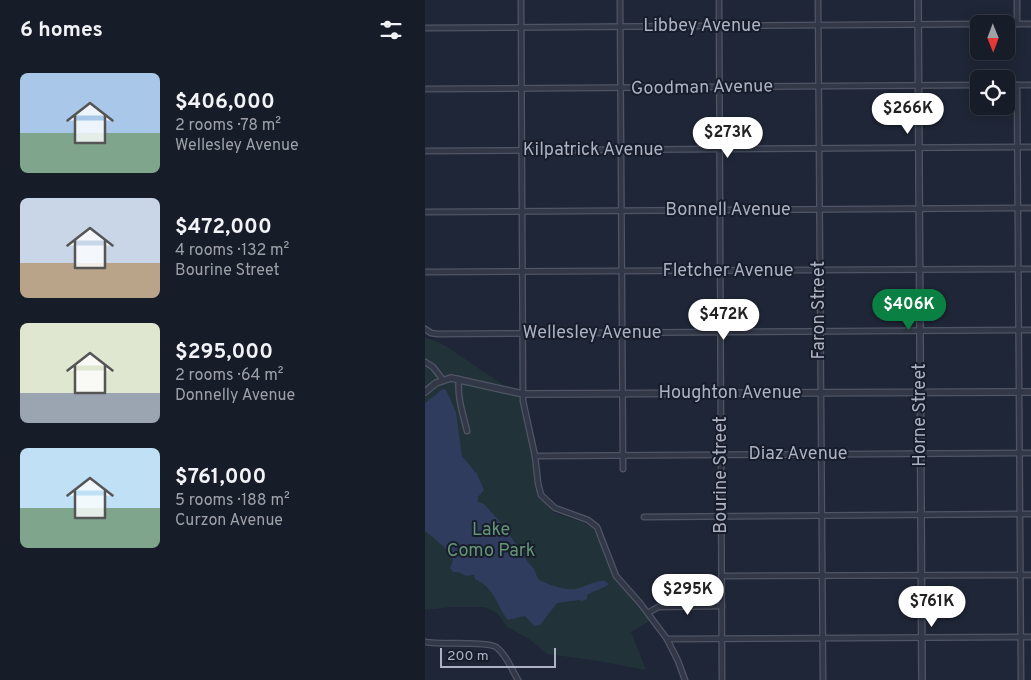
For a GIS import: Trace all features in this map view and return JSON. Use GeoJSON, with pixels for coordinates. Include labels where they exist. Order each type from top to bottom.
{"type":"FeatureCollection","features":[{"type":"Feature","properties":{"kind":"street"},"geometry":{"type":"LineString","coordinates":[[521,0],[523,402],[535,456],[538,483],[541,495],[555,508],[588,520],[597,527],[616,576],[648,613],[667,639],[685,680]]}},
{"type":"Feature","properties":{"kind":"street"},"geometry":{"type":"LineString","coordinates":[[621,0],[623,469]]}},
{"type":"Feature","properties":{"kind":"street","name":"Bourine Street"},"geometry":{"type":"LineString","coordinates":[[719,0],[723,680]]}},
{"type":"Feature","properties":{"kind":"street","name":"Faron Street"},"geometry":{"type":"LineString","coordinates":[[818,0],[821,638],[823,680]]}},
{"type":"Feature","properties":{"kind":"street","name":"Horne Street"},"geometry":{"type":"LineString","coordinates":[[918,0],[922,680]]}},
{"type":"Feature","properties":{"kind":"street"},"geometry":{"type":"LineString","coordinates":[[1017,0],[1017,24],[1031,24]]}},
{"type":"Feature","properties":{"kind":"street","name":"Libbey Avenue"},"geometry":{"type":"LineString","coordinates":[[425,28],[970,24]]}},
{"type":"Feature","properties":{"kind":"street","name":"Goodman Avenue"},"geometry":{"type":"LineString","coordinates":[[425,89],[970,85]]}},
{"type":"Feature","properties":{"kind":"street"},"geometry":{"type":"LineString","coordinates":[[1021,680],[1017,85],[1031,85]]}},
{"type":"Feature","properties":{"kind":"street","name":"Kilpatrick Avenue"},"geometry":{"type":"LineString","coordinates":[[425,151],[1031,147]]}},
{"type":"Feature","properties":{"kind":"street","name":"Bonnell Avenue"},"geometry":{"type":"LineString","coordinates":[[425,212],[1031,208]]}},
{"type":"Feature","properties":{"kind":"street","name":"Fletcher Avenue"},"geometry":{"type":"LineString","coordinates":[[425,272],[1031,270]]}},
{"type":"Feature","properties":{"kind":"street","name":"Wellesley Avenue"},"geometry":{"type":"LineString","coordinates":[[425,329],[437,334],[1031,330]]}},
{"type":"Feature","properties":{"kind":"street"},"geometry":{"type":"LineString","coordinates":[[425,362],[433,367],[443,380]]}},
{"type":"Feature","properties":{"kind":"street","name":"Houghton Avenue"},"geometry":{"type":"LineString","coordinates":[[425,392],[443,380],[451,378],[523,394],[1031,392]]}},
{"type":"Feature","properties":{"kind":"street"},"geometry":{"type":"LineString","coordinates":[[459,379],[459,398],[467,432]]}},
{"type":"Feature","properties":{"kind":"street","name":"Diaz Avenue"},"geometry":{"type":"LineString","coordinates":[[535,456],[1031,453]]}},
{"type":"Feature","properties":{"kind":"street"},"geometry":{"type":"LineString","coordinates":[[644,517],[1031,514]]}},
{"type":"Feature","properties":{"kind":"street"},"geometry":{"type":"LineString","coordinates":[[722,576],[1031,575]]}},
{"type":"Feature","properties":{"kind":"street"},"geometry":{"type":"LineString","coordinates":[[648,613],[657,607],[722,606]]}},
{"type":"Feature","properties":{"kind":"street"},"geometry":{"type":"LineString","coordinates":[[667,639],[1031,637]]}},
{"type":"Feature","properties":{"kind":"street"},"geometry":{"type":"LineString","coordinates":[[425,642],[496,647],[518,680]]}},
{"type":"Feature","properties":{"kind":"green space","name":"Lake Como Park"},"geometry":{"type":"Polygon","coordinates":[[[425,337],[446,346],[521,397],[539,496],[554,513],[592,527],[601,544],[614,578],[651,620],[631,632],[646,670],[547,654],[529,639],[507,627],[497,613],[484,607],[451,607],[425,610],[425,337]]]}},
{"type":"Feature","properties":{"kind":"water"},"geometry":{"type":"Polygon","coordinates":[[[443,389],[447,392],[456,412],[462,456],[477,474],[484,490],[478,497],[478,502],[484,504],[503,525],[534,569],[538,579],[556,587],[567,589],[579,588],[601,581],[609,584],[587,595],[587,599],[582,601],[557,603],[540,625],[534,626],[525,616],[508,620],[492,593],[475,579],[474,575],[466,576],[453,572],[450,568],[453,560],[444,547],[425,531],[425,403],[443,389]]]}}]}
